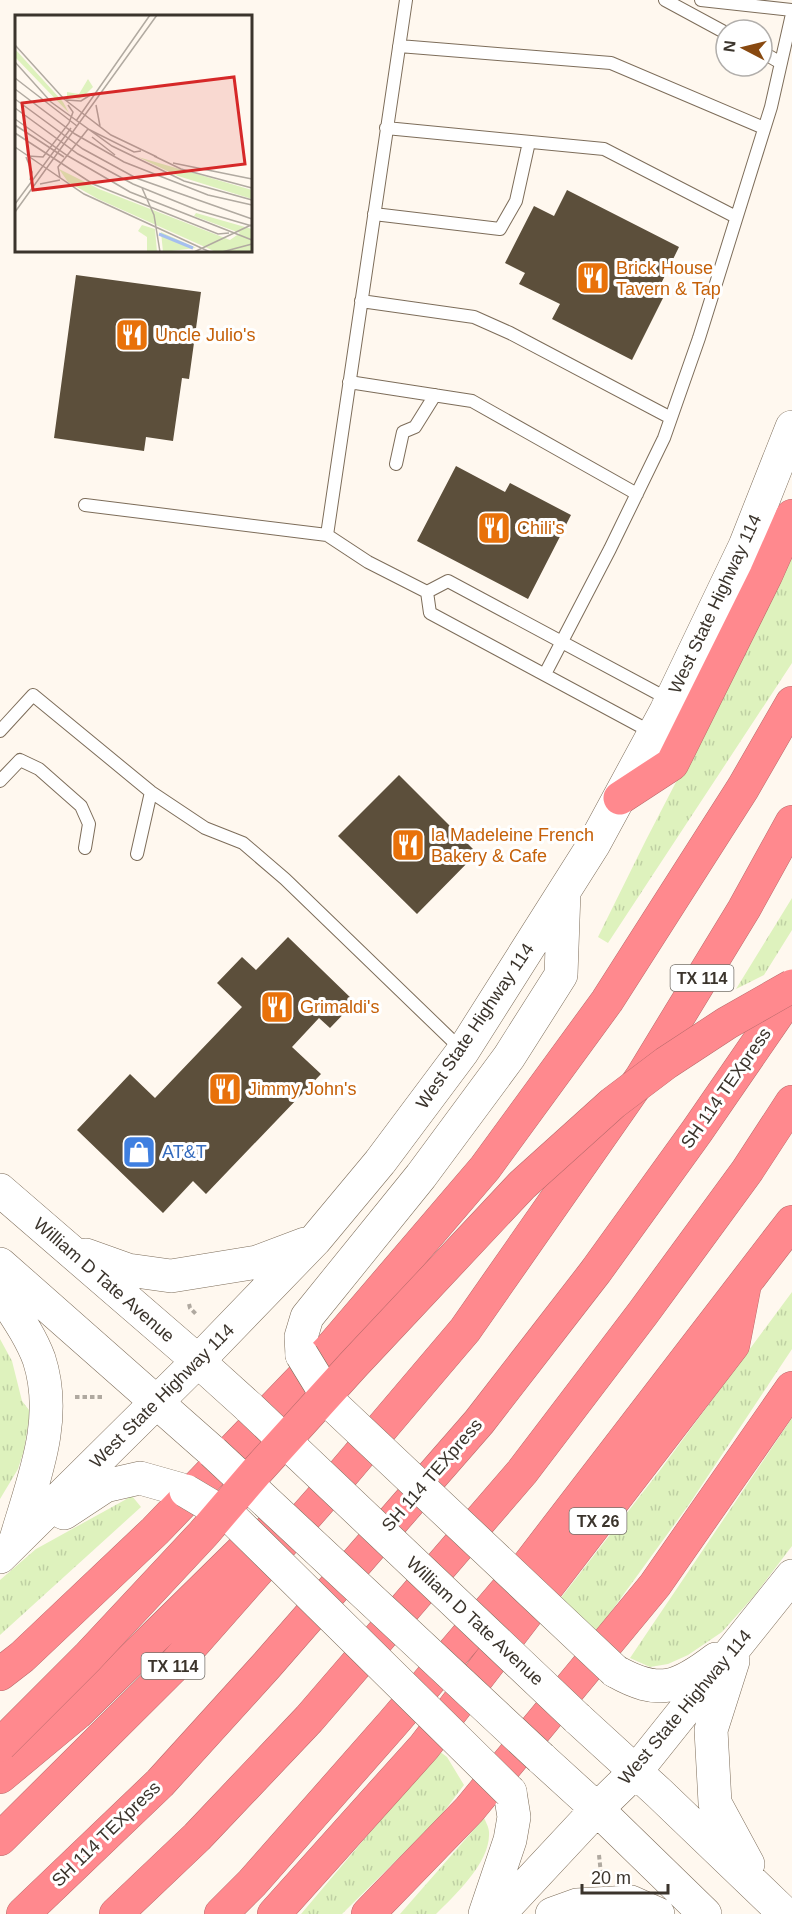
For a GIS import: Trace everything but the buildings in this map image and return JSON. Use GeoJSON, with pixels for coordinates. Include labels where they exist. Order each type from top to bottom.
{"type":"FeatureCollection","features":[{"type":"Feature","properties":{"kind":"highway"},"geometry":{"type":"LineString","coordinates":[[620,798],[672,764],[761,585],[792,516]]}},
{"type":"Feature","properties":{"kind":"highway"},"geometry":{"type":"LineString","coordinates":[[0,1674],[22,1657],[155,1531],[323,1356],[485,1168],[607,1001],[743,788],[792,703]]}},
{"type":"Feature","properties":{"kind":"highway","name":"TX 114"},"geometry":{"type":"LineString","coordinates":[[0,1839],[171,1669],[335,1484],[465,1330],[607,1130],[641,1078],[744,909],[792,822]]}},
{"type":"Feature","properties":{"kind":"highway"},"geometry":{"type":"LineString","coordinates":[[0,1745],[88,1657],[203,1534],[353,1365],[522,1185],[613,1103],[666,1063],[727,1023],[792,986]]}},
{"type":"Feature","properties":{"kind":"highway","name":"SH 114 TEXpress"},"geometry":{"type":"LineString","coordinates":[[23,1914],[160,1783],[267,1665],[479,1422],[596,1270],[697,1131],[792,993]]}},
{"type":"Feature","properties":{"kind":"highway"},"geometry":{"type":"LineString","coordinates":[[116,1914],[196,1837],[309,1719],[522,1472],[747,1171],[792,1102]]}},
{"type":"Feature","properties":{"kind":"highway"},"geometry":{"type":"LineString","coordinates":[[221,1914],[252,1883],[362,1759],[529,1564],[792,1222]]}},
{"type":"Feature","properties":{"kind":"highway","name":"TX 26"},"geometry":{"type":"LineString","coordinates":[[274,1914],[424,1747],[733,1345],[745,1282]]}},
{"type":"Feature","properties":{"kind":"highway"},"geometry":{"type":"LineString","coordinates":[[368,1914],[469,1810],[655,1585],[792,1388]]}},
{"type":"Feature","properties":{"kind":"highway"},"geometry":{"type":"LineString","coordinates":[[0,1777],[77,1713],[244,1549],[335,1484]]}},
{"type":"Feature","properties":{"kind":"main road","name":"West State Highway 114"},"geometry":{"type":"LineString","coordinates":[[7,1550],[198,1361],[315,1240],[380,1162],[463,1051],[594,844],[620,798],[745,546],[792,427]]}},
{"type":"Feature","properties":{"kind":"main road"},"geometry":{"type":"LineString","coordinates":[[564,890],[561,975],[502,1066],[420,1176],[307,1317],[301,1337],[302,1355],[332,1404],[615,1671],[633,1682],[653,1687],[672,1685],[697,1674],[739,1642]]}},
{"type":"Feature","properties":{"kind":"main road","name":"William D Tate Avenue"},"geometry":{"type":"LineString","coordinates":[[0,1190],[250,1408],[774,1904]]}},
{"type":"Feature","properties":{"kind":"main road"},"geometry":{"type":"LineString","coordinates":[[65,1247],[128,1270],[171,1276],[257,1262],[315,1240]]}},
{"type":"Feature","properties":{"kind":"main road"},"geometry":{"type":"LineString","coordinates":[[0,1264],[213,1452],[597,1809],[705,1914]]}},
{"type":"Feature","properties":{"kind":"main road"},"geometry":{"type":"LineString","coordinates":[[0,1291],[25,1330],[38,1359],[47,1394],[46,1431],[7,1550]]}},
{"type":"Feature","properties":{"kind":"main road"},"geometry":{"type":"LineString","coordinates":[[7,1550],[105,1486],[140,1478],[186,1491],[233,1518],[510,1792],[514,1817],[510,1840],[485,1914]]}},
{"type":"Feature","properties":{"kind":"main road","name":"West State Highway 114"},"geometry":{"type":"LineString","coordinates":[[499,1914],[597,1809],[636,1771],[792,1576]]}},
{"type":"Feature","properties":{"kind":"main road"},"geometry":{"type":"LineString","coordinates":[[739,1642],[711,1730],[715,1803],[774,1904]]}},
{"type":"Feature","properties":{"kind":"main road"},"geometry":{"type":"LineString","coordinates":[[552,1914],[577,1905],[631,1902],[658,1914]]}},
{"type":"Feature","properties":{"kind":"lane"},"geometry":{"type":"LineString","coordinates":[[327,535],[406,0]]}},
{"type":"Feature","properties":{"kind":"lane"},"geometry":{"type":"LineString","coordinates":[[665,0],[714,27]]}},
{"type":"Feature","properties":{"kind":"lane"},"geometry":{"type":"LineString","coordinates":[[545,674],[664,438],[699,338],[764,128],[781,63],[792,12],[701,0]]}},
{"type":"Feature","properties":{"kind":"lane"},"geometry":{"type":"LineString","coordinates":[[399,46],[611,63],[764,128]]}},
{"type":"Feature","properties":{"kind":"lane"},"geometry":{"type":"LineString","coordinates":[[774,59],[781,63]]}},
{"type":"Feature","properties":{"kind":"lane"},"geometry":{"type":"LineString","coordinates":[[386,128],[604,149],[736,218]]}},
{"type":"Feature","properties":{"kind":"lane"},"geometry":{"type":"LineString","coordinates":[[374,214],[500,229],[516,201],[530,142]]}},
{"type":"Feature","properties":{"kind":"lane"},"geometry":{"type":"LineString","coordinates":[[361,301],[474,317],[510,333],[671,418]]}},
{"type":"Feature","properties":{"kind":"lane"},"geometry":{"type":"LineString","coordinates":[[349,382],[471,401],[637,494]]}},
{"type":"Feature","properties":{"kind":"lane"},"geometry":{"type":"LineString","coordinates":[[396,464],[403,432],[415,427],[435,395]]}},
{"type":"Feature","properties":{"kind":"lane"},"geometry":{"type":"LineString","coordinates":[[85,505],[327,535],[368,562],[427,592]]}},
{"type":"Feature","properties":{"kind":"lane"},"geometry":{"type":"LineString","coordinates":[[427,592],[448,581],[670,701]]}},
{"type":"Feature","properties":{"kind":"lane"},"geometry":{"type":"LineString","coordinates":[[427,592],[430,613],[654,733]]}},
{"type":"Feature","properties":{"kind":"lane"},"geometry":{"type":"LineString","coordinates":[[0,731],[33,695],[151,792],[205,828],[243,843],[285,879],[463,1051]]}},
{"type":"Feature","properties":{"kind":"lane"},"geometry":{"type":"LineString","coordinates":[[0,781],[20,760],[39,769],[81,806],[89,824],[85,848]]}},
{"type":"Feature","properties":{"kind":"lane"},"geometry":{"type":"LineString","coordinates":[[137,854],[151,792]]}},
{"type":"Feature","properties":{"kind":"path"},"geometry":{"type":"LineString","coordinates":[[74,1397],[106,1396],[112,1401]]}},
{"type":"Feature","properties":{"kind":"path"},"geometry":{"type":"LineString","coordinates":[[593,1848],[600,1856],[602,1875]]}},
{"type":"Feature","properties":{"kind":"green space"},"geometry":{"type":"Polygon","coordinates":[[[792,558],[792,663],[608,943],[598,937],[792,558]]]}},
{"type":"Feature","properties":{"kind":"green space"},"geometry":{"type":"Polygon","coordinates":[[[792,898],[792,930],[764,975],[736,989],[792,898]]]}},
{"type":"Feature","properties":{"kind":"green space"},"geometry":{"type":"Polygon","coordinates":[[[792,1292],[792,1349],[690,1503],[597,1631],[560,1599],[661,1469],[792,1292]]]}},
{"type":"Feature","properties":{"kind":"green space"},"geometry":{"type":"Polygon","coordinates":[[[0,1339],[12,1361],[22,1401],[29,1410],[29,1419],[18,1469],[0,1499],[0,1339]]]}},
{"type":"Feature","properties":{"kind":"green space"},"geometry":{"type":"Polygon","coordinates":[[[792,1418],[792,1546],[754,1596],[722,1632],[688,1655],[668,1664],[650,1667],[630,1658],[792,1418]]]}},
{"type":"Feature","properties":{"kind":"green space"},"geometry":{"type":"Polygon","coordinates":[[[132,1496],[141,1507],[0,1635],[0,1580],[36,1549],[132,1496]]]}},
{"type":"Feature","properties":{"kind":"green space"},"geometry":{"type":"Polygon","coordinates":[[[439,1751],[447,1757],[464,1785],[439,1818],[342,1914],[301,1914],[439,1751]]]}},
{"type":"Feature","properties":{"kind":"green space"},"geometry":{"type":"Polygon","coordinates":[[[484,1818],[489,1830],[488,1843],[478,1866],[462,1888],[436,1914],[400,1914],[484,1818]]]}},
{"type":"Feature","properties":{"kind":"place","name":"Brick House Tavern & Tap"},"geometry":{"type":"Point","coordinates":[593,278]}},
{"type":"Feature","properties":{"kind":"place","name":"Uncle Julio's"},"geometry":{"type":"Point","coordinates":[132,335]}},
{"type":"Feature","properties":{"kind":"place","name":"Chili's"},"geometry":{"type":"Point","coordinates":[494,528]}},
{"type":"Feature","properties":{"kind":"place","name":"la Madeleine French Bakery & Cafe"},"geometry":{"type":"Point","coordinates":[408,845]}},
{"type":"Feature","properties":{"kind":"place","name":"Grimaldi's"},"geometry":{"type":"Point","coordinates":[277,1007]}},
{"type":"Feature","properties":{"kind":"place","name":"Jimmy John's"},"geometry":{"type":"Point","coordinates":[225,1089]}},
{"type":"Feature","properties":{"kind":"place","name":"AT&T"},"geometry":{"type":"Point","coordinates":[139,1152]}}]}
